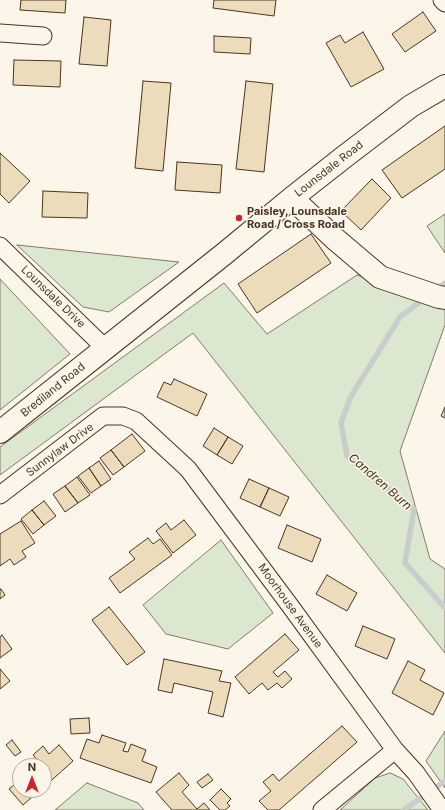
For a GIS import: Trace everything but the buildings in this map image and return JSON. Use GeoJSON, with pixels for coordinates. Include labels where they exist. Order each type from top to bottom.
{"type":"FeatureCollection","features":[{"type":"Feature","properties":{"kind":"street"},"geometry":{"type":"LineString","coordinates":[[442,0],[445,3]]}},
{"type":"Feature","properties":{"kind":"street"},"geometry":{"type":"LineString","coordinates":[[0,33],[43,36]]}},
{"type":"Feature","properties":{"kind":"street","name":"Lounsdale Road"},"geometry":{"type":"LineString","coordinates":[[105,348],[344,157],[411,106],[445,86]]}},
{"type":"Feature","properties":{"kind":"street"},"geometry":{"type":"LineString","coordinates":[[292,198],[334,238],[380,277],[442,297]]}},
{"type":"Feature","properties":{"kind":"street","name":"Lounsdale Drive"},"geometry":{"type":"LineString","coordinates":[[0,246],[105,348]]}},
{"type":"Feature","properties":{"kind":"street","name":"Brediland Road"},"geometry":{"type":"LineString","coordinates":[[0,432],[105,348]]}},
{"type":"Feature","properties":{"kind":"street","name":"Sunnylaw Drive"},"geometry":{"type":"LineString","coordinates":[[0,495],[103,416],[123,416]]}},
{"type":"Feature","properties":{"kind":"street","name":"Moorhouse Avenue"},"geometry":{"type":"LineString","coordinates":[[123,416],[136,421],[188,469],[396,750],[416,773],[439,805]]}},
{"type":"Feature","properties":{"kind":"street"},"geometry":{"type":"LineString","coordinates":[[322,810],[396,750]]}},
{"type":"Feature","properties":{"kind":"green space"},"geometry":{"type":"Polygon","coordinates":[[[445,214],[445,253],[427,226],[445,214]]]}},
{"type":"Feature","properties":{"kind":"green space"},"geometry":{"type":"Polygon","coordinates":[[[17,245],[179,262],[109,312],[83,307],[17,245]]]}},
{"type":"Feature","properties":{"kind":"green space"},"geometry":{"type":"Polygon","coordinates":[[[357,275],[445,307],[445,325],[400,451],[430,559],[445,569],[445,653],[193,333],[0,475],[0,447],[224,283],[267,334],[357,275]]]}},
{"type":"Feature","properties":{"kind":"green space"},"geometry":{"type":"Polygon","coordinates":[[[0,279],[70,354],[0,410],[0,279]]]}},
{"type":"Feature","properties":{"kind":"green space"},"geometry":{"type":"Polygon","coordinates":[[[221,540],[273,613],[228,649],[166,634],[143,605],[221,540]]]}},
{"type":"Feature","properties":{"kind":"green space"},"geometry":{"type":"Polygon","coordinates":[[[445,731],[445,788],[426,761],[445,731]]]}},
{"type":"Feature","properties":{"kind":"green space"},"geometry":{"type":"Polygon","coordinates":[[[390,773],[403,779],[428,810],[340,810],[375,778],[390,773]]]}},
{"type":"Feature","properties":{"kind":"green space"},"geometry":{"type":"Polygon","coordinates":[[[87,783],[138,803],[144,810],[55,810],[87,783]]]}},
{"type":"Feature","properties":{"kind":"waterway","name":"Candren Burn"},"geometry":{"type":"LineString","coordinates":[[435,290],[445,283]]}},
{"type":"Feature","properties":{"kind":"waterway","name":"Candren Burn"},"geometry":{"type":"LineString","coordinates":[[425,298],[400,317],[350,398],[341,423],[347,456],[414,509],[405,563],[445,608]]}},
{"type":"Feature","properties":{"kind":"waterway","name":"Candren Burn"},"geometry":{"type":"LineString","coordinates":[[404,810],[445,781]]}},
{"type":"Feature","properties":{"kind":"place","name":"Paisley, Lounsdale Road / Cross Road"},"geometry":{"type":"Point","coordinates":[239,218]}}]}
